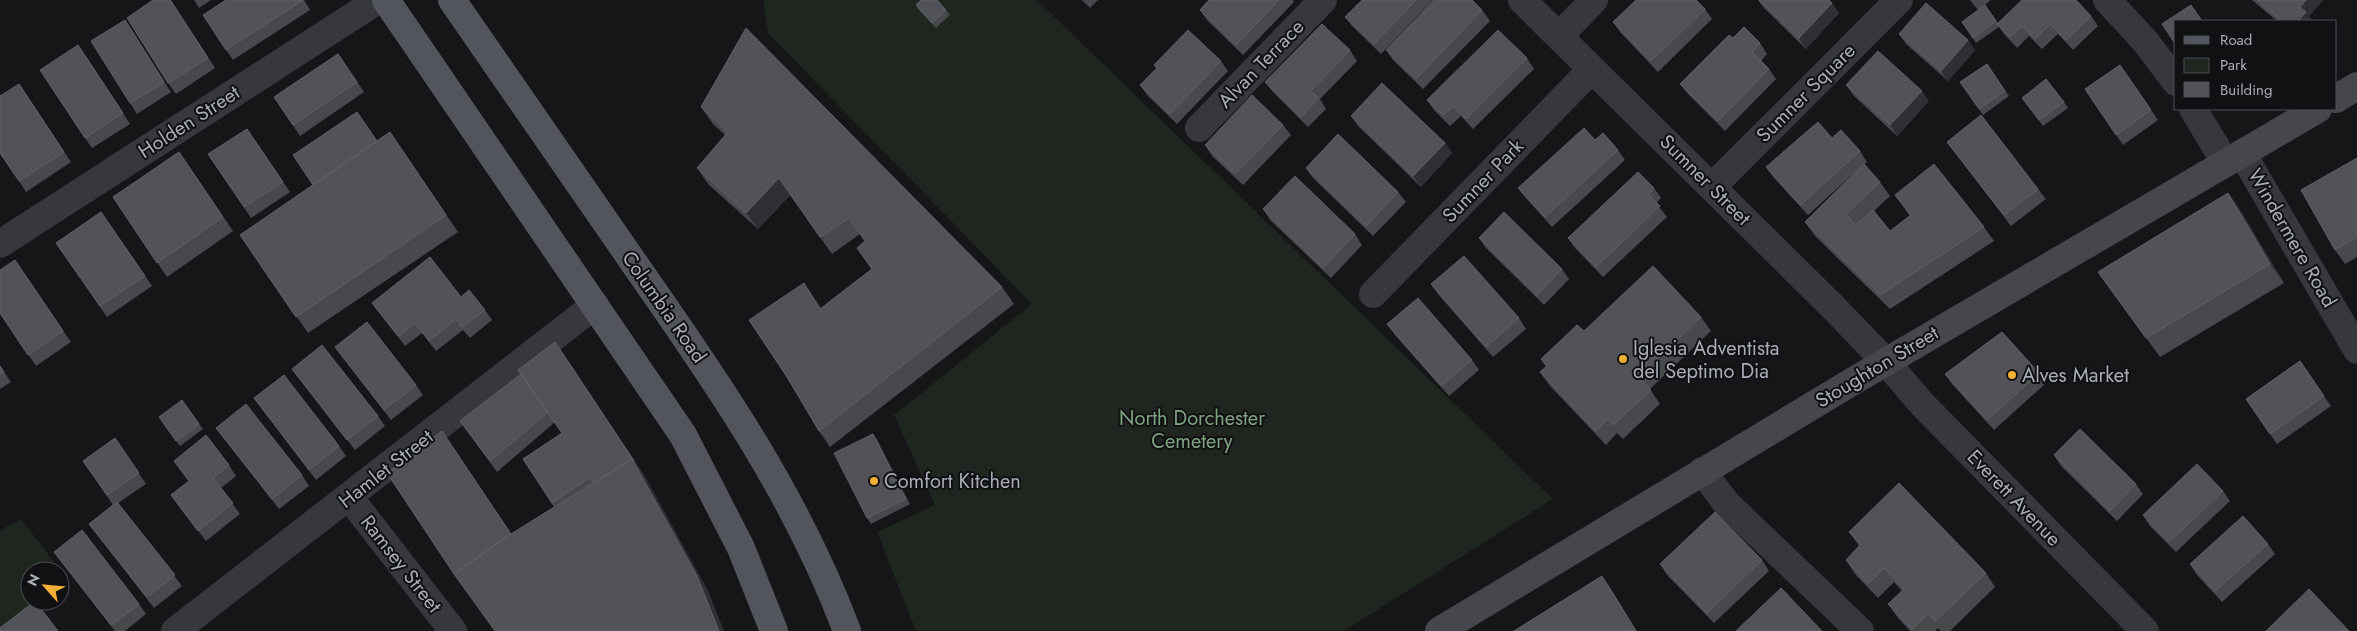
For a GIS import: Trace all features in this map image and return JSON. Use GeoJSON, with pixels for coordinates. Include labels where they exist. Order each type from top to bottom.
{"type":"FeatureCollection","features":[{"type":"Feature","properties":{"kind":"main road"},"geometry":{"type":"LineString","coordinates":[[386,0],[683,435],[741,548],[774,631]]}},
{"type":"Feature","properties":{"kind":"main road","name":"Columbia Road"},"geometry":{"type":"LineString","coordinates":[[452,0],[690,344],[760,450],[818,562],[846,631]]}},
{"type":"Feature","properties":{"kind":"main road"},"geometry":{"type":"LineString","coordinates":[[2337,98],[2357,86]]}},
{"type":"Feature","properties":{"kind":"main road","name":"Stoughton Street"},"geometry":{"type":"LineString","coordinates":[[1439,631],[1702,471],[2316,110]]}},
{"type":"Feature","properties":{"kind":"street","name":"Holden Street"},"geometry":{"type":"LineString","coordinates":[[0,244],[378,0]]}},
{"type":"Feature","properties":{"kind":"street","name":"Alvan Terrace"},"geometry":{"type":"LineString","coordinates":[[1198,128],[1323,0]]}},
{"type":"Feature","properties":{"kind":"street","name":"Sumner Street"},"geometry":{"type":"LineString","coordinates":[[1522,0],[1713,186],[1886,362]]}},
{"type":"Feature","properties":{"kind":"street"},"geometry":{"type":"LineString","coordinates":[[1559,36],[1594,0]]}},
{"type":"Feature","properties":{"kind":"street","name":"Sumner Square"},"geometry":{"type":"LineString","coordinates":[[1713,186],[1899,0]]}},
{"type":"Feature","properties":{"kind":"street"},"geometry":{"type":"LineString","coordinates":[[2107,0],[2145,41],[2174,79]]}},
{"type":"Feature","properties":{"kind":"street","name":"Sumner Park"},"geometry":{"type":"LineString","coordinates":[[1373,294],[1592,69]]}},
{"type":"Feature","properties":{"kind":"street","name":"Windermere Road"},"geometry":{"type":"LineString","coordinates":[[2195,110],[2234,157],[2357,350]]}},
{"type":"Feature","properties":{"kind":"street","name":"Hamlet Street"},"geometry":{"type":"LineString","coordinates":[[175,631],[349,498],[595,305]]}},
{"type":"Feature","properties":{"kind":"street","name":"Everett Avenue"},"geometry":{"type":"LineString","coordinates":[[1886,362],[1922,404],[2145,631]]}},
{"type":"Feature","properties":{"kind":"street"},"geometry":{"type":"LineString","coordinates":[[1702,471],[1727,504],[1860,631]]}},
{"type":"Feature","properties":{"kind":"street","name":"Ramsey Street"},"geometry":{"type":"LineString","coordinates":[[349,498],[453,631]]}},
{"type":"Feature","properties":{"kind":"green space","name":"North Dorchester Cemetery"},"geometry":{"type":"Polygon","coordinates":[[[763,0],[1037,0],[1553,499],[1344,631],[916,631],[877,532],[935,505],[894,415],[1032,304],[768,33],[763,0]]]}},
{"type":"Feature","properties":{"kind":"green space"},"geometry":{"type":"Polygon","coordinates":[[[21,519],[53,561],[20,561],[20,611],[27,611],[0,631],[0,530],[21,519]]]}},
{"type":"Feature","properties":{"kind":"building"},"geometry":{"type":"Polygon","coordinates":[[[153,0],[170,0],[208,58],[168,83],[127,18],[153,0]]]}},
{"type":"Feature","properties":{"kind":"building"},"geometry":{"type":"Polygon","coordinates":[[[226,0],[303,0],[226,50],[203,15],[226,0]]]}},
{"type":"Feature","properties":{"kind":"building"},"geometry":{"type":"Polygon","coordinates":[[[921,0],[937,0],[946,10],[932,23],[916,5],[921,0]]]}},
{"type":"Feature","properties":{"kind":"building"},"geometry":{"type":"Polygon","coordinates":[[[1209,0],[1279,0],[1236,45],[1200,10],[1209,0]]]}},
{"type":"Feature","properties":{"kind":"building"},"geometry":{"type":"Polygon","coordinates":[[[1362,0],[1416,0],[1374,44],[1345,17],[1362,0]]]}},
{"type":"Feature","properties":{"kind":"building"},"geometry":{"type":"Polygon","coordinates":[[[1434,0],[1472,0],[1482,10],[1416,79],[1386,50],[1434,0]]]}},
{"type":"Feature","properties":{"kind":"building"},"geometry":{"type":"Polygon","coordinates":[[[1636,0],[1696,0],[1705,9],[1651,61],[1613,22],[1636,0]]]}},
{"type":"Feature","properties":{"kind":"building"},"geometry":{"type":"Polygon","coordinates":[[[1759,0],[1829,0],[1832,3],[1799,38],[1759,0]]]}},
{"type":"Feature","properties":{"kind":"building"},"geometry":{"type":"Polygon","coordinates":[[[2022,0],[2076,0],[2091,16],[2066,40],[2050,24],[2035,39],[2022,26],[2010,37],[1997,24],[2022,0]]]}},
{"type":"Feature","properties":{"kind":"building"},"geometry":{"type":"Polygon","coordinates":[[[2257,0],[2306,0],[2300,7],[2306,12],[2299,20],[2281,20],[2257,0]]]}},
{"type":"Feature","properties":{"kind":"building"},"geometry":{"type":"Polygon","coordinates":[[[1926,3],[1968,40],[1941,71],[1899,34],[1926,3]]]}},
{"type":"Feature","properties":{"kind":"building"},"geometry":{"type":"Polygon","coordinates":[[[1985,5],[1996,21],[1973,38],[1962,22],[1985,5]]]}},
{"type":"Feature","properties":{"kind":"building"},"geometry":{"type":"Polygon","coordinates":[[[2191,5],[2201,20],[2174,20],[2174,42],[2162,24],[2191,5]]]}},
{"type":"Feature","properties":{"kind":"building"},"geometry":{"type":"Polygon","coordinates":[[[125,20],[164,82],[130,103],[91,41],[125,20]]]}},
{"type":"Feature","properties":{"kind":"building"},"geometry":{"type":"Polygon","coordinates":[[[1322,24],[1350,50],[1311,91],[1319,98],[1301,117],[1265,82],[1322,24]]]}},
{"type":"Feature","properties":{"kind":"building"},"geometry":{"type":"Polygon","coordinates":[[[1744,27],[1760,43],[1752,52],[1769,69],[1718,121],[1680,84],[1729,35],[1733,38],[1744,27]]]}},
{"type":"Feature","properties":{"kind":"building"},"geometry":{"type":"Polygon","coordinates":[[[746,28],[1002,287],[819,431],[787,377],[749,320],[804,283],[820,309],[872,269],[857,248],[865,241],[849,218],[820,237],[779,178],[746,213],[697,168],[728,132],[701,107],[746,28]]]}},
{"type":"Feature","properties":{"kind":"building"},"geometry":{"type":"Polygon","coordinates":[[[1188,30],[1221,61],[1170,114],[1140,85],[1157,68],[1154,65],[1188,30]]]}},
{"type":"Feature","properties":{"kind":"building"},"geometry":{"type":"Polygon","coordinates":[[[1498,30],[1527,58],[1466,119],[1453,106],[1443,115],[1427,100],[1498,30]]]}},
{"type":"Feature","properties":{"kind":"building"},"geometry":{"type":"Polygon","coordinates":[[[78,45],[123,113],[85,138],[40,70],[78,45]]]}},
{"type":"Feature","properties":{"kind":"building"},"geometry":{"type":"Polygon","coordinates":[[[1878,51],[1922,91],[1890,125],[1846,85],[1878,51]]]}},
{"type":"Feature","properties":{"kind":"building"},"geometry":{"type":"Polygon","coordinates":[[[338,54],[357,82],[293,125],[274,97],[338,54]]]}},
{"type":"Feature","properties":{"kind":"building"},"geometry":{"type":"Polygon","coordinates":[[[1987,64],[2005,91],[1979,109],[1960,82],[1987,64]]]}},
{"type":"Feature","properties":{"kind":"building"},"geometry":{"type":"Polygon","coordinates":[[[2120,65],[2151,110],[2116,135],[2085,89],[2120,65]]]}},
{"type":"Feature","properties":{"kind":"building"},"geometry":{"type":"Polygon","coordinates":[[[2046,79],[2064,102],[2039,120],[2022,98],[2046,79]]]}},
{"type":"Feature","properties":{"kind":"building"},"geometry":{"type":"Polygon","coordinates":[[[1382,83],[1445,143],[1413,176],[1351,116],[1382,83]]]}},
{"type":"Feature","properties":{"kind":"building"},"geometry":{"type":"Polygon","coordinates":[[[19,84],[64,152],[19,181],[0,153],[0,96],[19,84]]]}},
{"type":"Feature","properties":{"kind":"building"},"geometry":{"type":"Polygon","coordinates":[[[1252,95],[1283,125],[1235,174],[1205,145],[1252,95]]]}},
{"type":"Feature","properties":{"kind":"building"},"geometry":{"type":"Polygon","coordinates":[[[357,112],[377,141],[313,185],[293,155],[357,112]]]}},
{"type":"Feature","properties":{"kind":"building"},"geometry":{"type":"Polygon","coordinates":[[[1981,115],[2038,189],[2004,215],[1947,142],[1981,115]]]}},
{"type":"Feature","properties":{"kind":"building"},"geometry":{"type":"Polygon","coordinates":[[[1818,122],[1832,138],[1841,130],[1860,151],[1800,205],[1766,167],[1818,122]]]}},
{"type":"Feature","properties":{"kind":"building"},"geometry":{"type":"Polygon","coordinates":[[[1584,128],[1595,140],[1603,133],[1618,150],[1545,217],[1518,188],[1584,128]]]}},
{"type":"Feature","properties":{"kind":"building"},"geometry":{"type":"Polygon","coordinates":[[[247,129],[283,182],[244,207],[208,154],[247,129]]]}},
{"type":"Feature","properties":{"kind":"building"},"geometry":{"type":"Polygon","coordinates":[[[390,132],[446,215],[296,317],[240,235],[390,132]]]}},
{"type":"Feature","properties":{"kind":"building"},"geometry":{"type":"Polygon","coordinates":[[[1338,134],[1398,192],[1366,226],[1306,168],[1338,134]]]}},
{"type":"Feature","properties":{"kind":"building"},"geometry":{"type":"Polygon","coordinates":[[[179,152],[223,217],[157,263],[113,197],[179,152]]]}},
{"type":"Feature","properties":{"kind":"building"},"geometry":{"type":"Polygon","coordinates":[[[2357,158],[2357,237],[2335,250],[2301,190],[2357,158]]]}},
{"type":"Feature","properties":{"kind":"building"},"geometry":{"type":"Polygon","coordinates":[[[1864,164],[1880,182],[1846,214],[1856,225],[1873,210],[1890,231],[1911,215],[1895,195],[1934,164],[1984,227],[1880,295],[1805,222],[1864,164]]]}},
{"type":"Feature","properties":{"kind":"building"},"geometry":{"type":"Polygon","coordinates":[[[1638,172],[1654,188],[1648,194],[1660,206],[1596,267],[1568,238],[1638,172]]]}},
{"type":"Feature","properties":{"kind":"building"},"geometry":{"type":"Polygon","coordinates":[[[1295,176],[1355,234],[1323,268],[1263,209],[1295,176]]]}},
{"type":"Feature","properties":{"kind":"building"},"geometry":{"type":"Polygon","coordinates":[[[2228,193],[2270,264],[2146,338],[2098,272],[2228,193]]]}},
{"type":"Feature","properties":{"kind":"building"},"geometry":{"type":"Polygon","coordinates":[[[101,212],[145,276],[100,306],[56,243],[101,212]]]}},
{"type":"Feature","properties":{"kind":"building"},"geometry":{"type":"Polygon","coordinates":[[[1504,212],[1562,269],[1537,295],[1479,238],[1504,212]]]}},
{"type":"Feature","properties":{"kind":"building"},"geometry":{"type":"Polygon","coordinates":[[[1464,256],[1519,318],[1486,347],[1431,284],[1464,256]]]}},
{"type":"Feature","properties":{"kind":"building"},"geometry":{"type":"Polygon","coordinates":[[[430,257],[461,297],[469,290],[485,310],[462,327],[456,319],[429,341],[415,323],[398,336],[372,303],[430,257]]]}},
{"type":"Feature","properties":{"kind":"building"},"geometry":{"type":"Polygon","coordinates":[[[15,260],[63,331],[28,355],[0,313],[0,270],[15,260]]]}},
{"type":"Feature","properties":{"kind":"building","name":"Iglesia Adventista del Septimo Dia"},"geometry":{"type":"Polygon","coordinates":[[[1653,266],[1701,317],[1638,377],[1651,390],[1613,425],[1608,419],[1596,431],[1540,372],[1547,366],[1541,359],[1577,325],[1584,331],[1653,266]]]}},
{"type":"Feature","properties":{"kind":"building"},"geometry":{"type":"Polygon","coordinates":[[[1418,298],[1472,360],[1441,386],[1387,324],[1418,298]]]}},
{"type":"Feature","properties":{"kind":"building"},"geometry":{"type":"Polygon","coordinates":[[[367,322],[416,385],[384,410],[335,347],[367,322]]]}},
{"type":"Feature","properties":{"kind":"building"},"geometry":{"type":"Polygon","coordinates":[[[2002,332],[2039,373],[1987,420],[1945,374],[2002,332]]]}},
{"type":"Feature","properties":{"kind":"building"},"geometry":{"type":"Polygon","coordinates":[[[555,342],[634,461],[632,459],[594,483],[590,477],[552,503],[523,459],[562,433],[518,370],[555,342]]]}},
{"type":"Feature","properties":{"kind":"building"},"geometry":{"type":"Polygon","coordinates":[[[322,345],[378,416],[347,440],[292,369],[322,345]]]}},
{"type":"Feature","properties":{"kind":"building"},"geometry":{"type":"Polygon","coordinates":[[[2300,361],[2324,396],[2270,434],[2246,399],[2300,361]]]}},
{"type":"Feature","properties":{"kind":"building"},"geometry":{"type":"Polygon","coordinates":[[[0,366],[4,372],[0,374],[0,366]]]}},
{"type":"Feature","properties":{"kind":"building"},"geometry":{"type":"Polygon","coordinates":[[[521,374],[548,412],[490,461],[460,421],[521,374]]]}},
{"type":"Feature","properties":{"kind":"building"},"geometry":{"type":"Polygon","coordinates":[[[284,375],[339,446],[309,470],[254,398],[284,375]]]}},
{"type":"Feature","properties":{"kind":"building"},"geometry":{"type":"Polygon","coordinates":[[[182,400],[199,424],[176,441],[159,417],[182,400]]]}},
{"type":"Feature","properties":{"kind":"building"},"geometry":{"type":"Polygon","coordinates":[[[246,404],[302,475],[272,499],[216,428],[246,404]]]}},
{"type":"Feature","properties":{"kind":"building"},"geometry":{"type":"Polygon","coordinates":[[[2080,429],[2136,484],[2110,511],[2054,455],[2080,429]]]}},
{"type":"Feature","properties":{"kind":"building"},"geometry":{"type":"Polygon","coordinates":[[[442,431],[511,534],[454,574],[387,473],[442,431]]]}},
{"type":"Feature","properties":{"kind":"building","name":"Comfort Kitchen"},"geometry":{"type":"Polygon","coordinates":[[[873,434],[906,499],[867,518],[834,453],[873,434]]]}},
{"type":"Feature","properties":{"kind":"building"},"geometry":{"type":"Polygon","coordinates":[[[206,435],[229,465],[213,478],[233,503],[198,531],[171,495],[189,481],[174,461],[206,435]]]}},
{"type":"Feature","properties":{"kind":"building"},"geometry":{"type":"Polygon","coordinates":[[[115,438],[139,473],[107,495],[83,461],[115,438]]]}},
{"type":"Feature","properties":{"kind":"building"},"geometry":{"type":"Polygon","coordinates":[[[632,459],[697,576],[719,631],[495,631],[454,574],[511,534],[632,459]]]}},
{"type":"Feature","properties":{"kind":"building"},"geometry":{"type":"Polygon","coordinates":[[[2197,464],[2223,491],[2169,542],[2143,515],[2197,464]]]}},
{"type":"Feature","properties":{"kind":"building"},"geometry":{"type":"Polygon","coordinates":[[[1899,483],[1986,573],[1935,621],[1928,614],[1912,629],[1888,604],[1904,589],[1884,568],[1868,584],[1846,560],[1861,544],[1849,532],[1899,483]]]}},
{"type":"Feature","properties":{"kind":"building"},"geometry":{"type":"Polygon","coordinates":[[[117,502],[175,575],[147,597],[89,524],[117,502]]]}},
{"type":"Feature","properties":{"kind":"building"},"geometry":{"type":"Polygon","coordinates":[[[1715,512],[1762,560],[1707,613],[1660,564],[1715,512]]]}},
{"type":"Feature","properties":{"kind":"building"},"geometry":{"type":"Polygon","coordinates":[[[2243,516],[2268,544],[2215,591],[2190,564],[2243,516]]]}},
{"type":"Feature","properties":{"kind":"building"},"geometry":{"type":"Polygon","coordinates":[[[82,530],[139,604],[111,625],[70,572],[70,561],[61,561],[54,552],[82,530]]]}},
{"type":"Feature","properties":{"kind":"building"},"geometry":{"type":"Polygon","coordinates":[[[1602,576],[1636,631],[1514,631],[1602,576]]]}},
{"type":"Feature","properties":{"kind":"building"},"geometry":{"type":"Polygon","coordinates":[[[1781,588],[1822,631],[1736,631],[1781,588]]]}},
{"type":"Feature","properties":{"kind":"building"},"geometry":{"type":"Polygon","coordinates":[[[2309,589],[2349,631],[2266,631],[2309,589]]]}},
{"type":"Feature","properties":{"kind":"building"},"geometry":{"type":"Polygon","coordinates":[[[22,611],[43,611],[58,631],[0,631],[0,628],[22,611]]]}},
{"type":"Feature","properties":{"kind":"place","name":"Iglesia Adventista del Septimo Dia"},"geometry":{"type":"Point","coordinates":[1623,359]}},
{"type":"Feature","properties":{"kind":"place","name":"Alves Market"},"geometry":{"type":"Point","coordinates":[2012,375]}},
{"type":"Feature","properties":{"kind":"place","name":"Comfort Kitchen"},"geometry":{"type":"Point","coordinates":[874,481]}}]}
